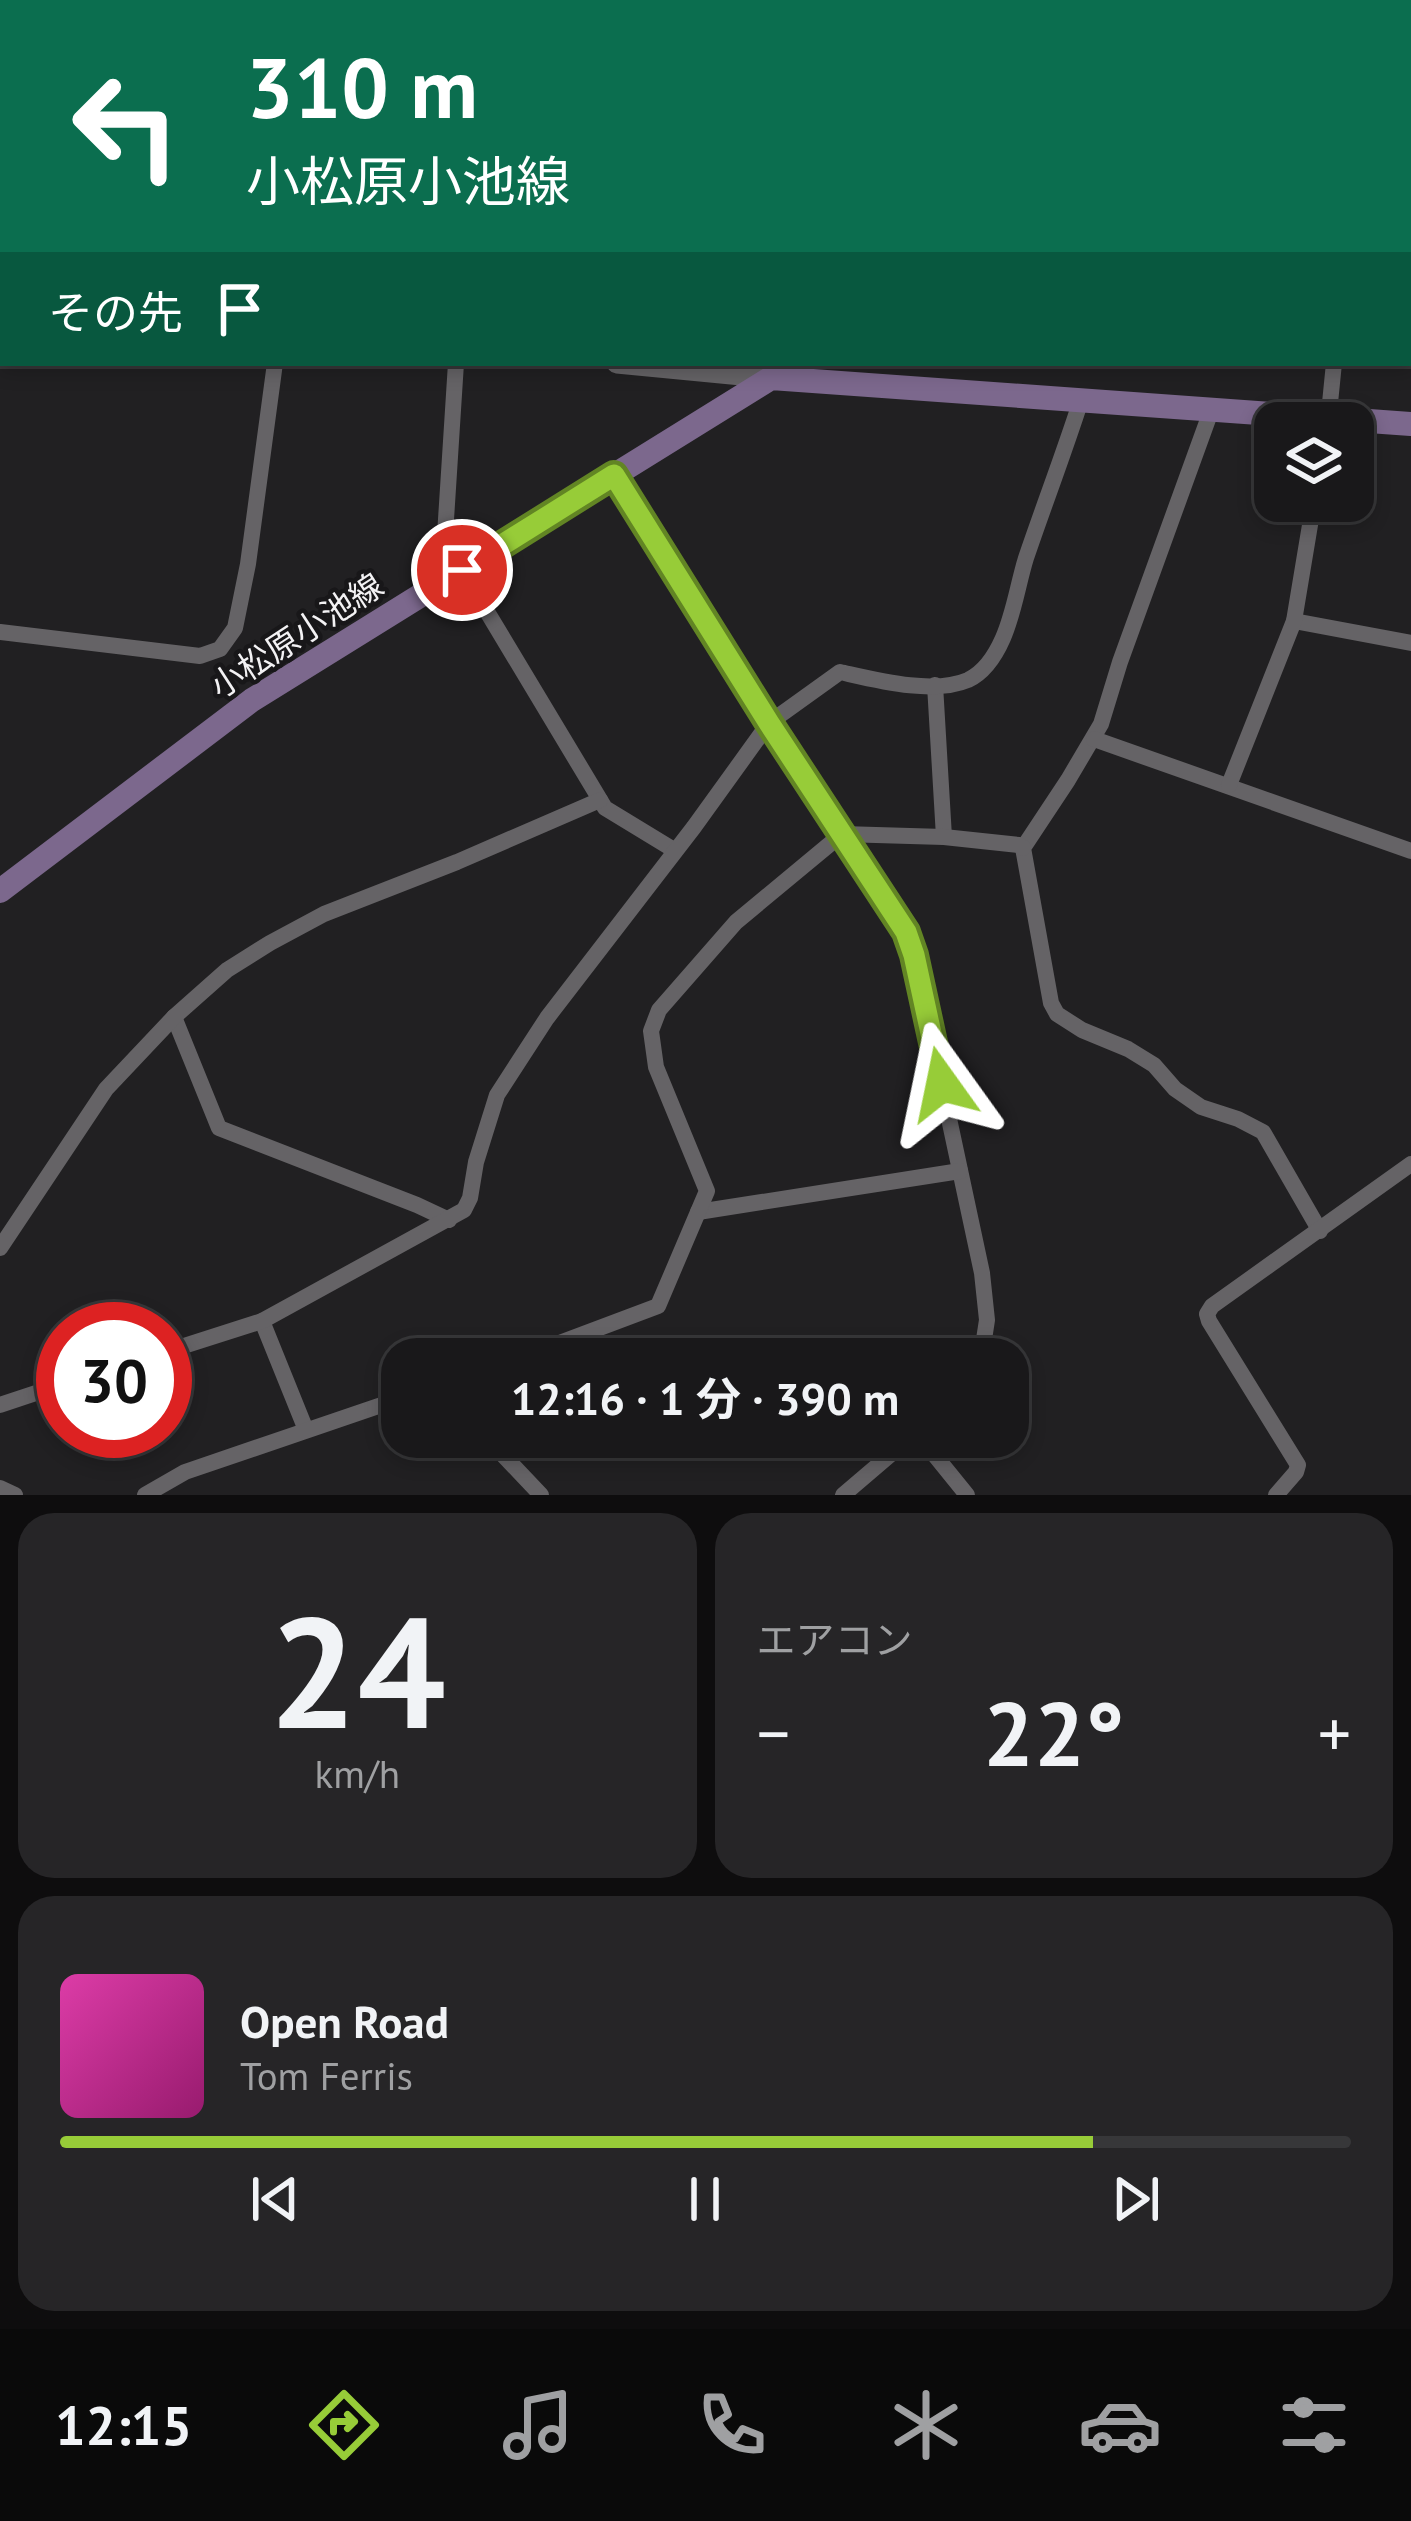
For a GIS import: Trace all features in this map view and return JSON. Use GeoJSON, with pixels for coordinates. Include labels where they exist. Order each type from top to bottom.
{"type":"FeatureCollection","features":[{"type":"Feature","properties":{"kind":"main road","name":"小松原小池線"},"geometry":{"type":"LineString","coordinates":[[0,891],[252,700],[614,475],[771,370]]}},
{"type":"Feature","properties":{"kind":"main road"},"geometry":{"type":"LineString","coordinates":[[771,370],[1254,414]]}},
{"type":"Feature","properties":{"kind":"main road"},"geometry":{"type":"LineString","coordinates":[[1374,422],[1411,424]]}},
{"type":"Feature","properties":{"kind":"street"},"geometry":{"type":"LineString","coordinates":[[0,632],[200,656],[220,649],[235,628],[248,564],[275,366]]}},
{"type":"Feature","properties":{"kind":"street"},"geometry":{"type":"LineString","coordinates":[[456,366],[445,536],[456,573],[605,808],[674,850]]}},
{"type":"Feature","properties":{"kind":"street"},"geometry":{"type":"LineString","coordinates":[[683,366],[771,370]]}},
{"type":"Feature","properties":{"kind":"street"},"geometry":{"type":"LineString","coordinates":[[1331,402],[1334,366]]}},
{"type":"Feature","properties":{"kind":"street"},"geometry":{"type":"LineString","coordinates":[[192,1343],[262,1321],[464,1210],[496,1095],[547,1018],[769,723],[840,672],[893,684],[934,685],[964,682],[982,672],[1001,642],[1081,400]]}},
{"type":"Feature","properties":{"kind":"street"},"geometry":{"type":"LineString","coordinates":[[1211,411],[1102,724],[1023,848],[1057,1013],[1154,1065],[1175,1089],[1201,1107],[1263,1132],[1320,1232]]}},
{"type":"Feature","properties":{"kind":"street"},"geometry":{"type":"LineString","coordinates":[[614,475],[906,932],[982,1274],[984,1338]]}},
{"type":"Feature","properties":{"kind":"street"},"geometry":{"type":"LineString","coordinates":[[1229,785],[1294,621],[1311,522]]}},
{"type":"Feature","properties":{"kind":"street"},"geometry":{"type":"LineString","coordinates":[[1294,621],[1411,643]]}},
{"type":"Feature","properties":{"kind":"street"},"geometry":{"type":"LineString","coordinates":[[934,685],[944,838]]}},
{"type":"Feature","properties":{"kind":"street"},"geometry":{"type":"LineString","coordinates":[[1094,739],[1411,851]]}},
{"type":"Feature","properties":{"kind":"street"},"geometry":{"type":"LineString","coordinates":[[0,1248],[106,1089],[174,1017],[239,962],[324,914],[600,800]]}},
{"type":"Feature","properties":{"kind":"street"},"geometry":{"type":"LineString","coordinates":[[573,1338],[658,1306],[707,1191],[656,1067],[651,1031],[659,1010],[736,922],[842,834],[944,838],[1023,848]]}},
{"type":"Feature","properties":{"kind":"street"},"geometry":{"type":"LineString","coordinates":[[174,1017],[219,1128],[449,1220]]}},
{"type":"Feature","properties":{"kind":"street"},"geometry":{"type":"LineString","coordinates":[[1276,1495],[1298,1465],[1207,1314],[1411,1164]]}},
{"type":"Feature","properties":{"kind":"street"},"geometry":{"type":"LineString","coordinates":[[698,1212],[960,1171]]}},
{"type":"Feature","properties":{"kind":"street"},"geometry":{"type":"LineString","coordinates":[[262,1321],[306,1430]]}},
{"type":"Feature","properties":{"kind":"street"},"geometry":{"type":"LineString","coordinates":[[0,1405],[36,1393]]}},
{"type":"Feature","properties":{"kind":"street"},"geometry":{"type":"LineString","coordinates":[[145,1495],[185,1472],[381,1405]]}},
{"type":"Feature","properties":{"kind":"street"},"geometry":{"type":"LineString","coordinates":[[506,1458],[541,1495]]}},
{"type":"Feature","properties":{"kind":"street"},"geometry":{"type":"LineString","coordinates":[[843,1495],[889,1458]]}},
{"type":"Feature","properties":{"kind":"street"},"geometry":{"type":"LineString","coordinates":[[934,1458],[967,1495]]}},
{"type":"Feature","properties":{"kind":"street"},"geometry":{"type":"LineString","coordinates":[[0,1488],[15,1495]]}},
{"type":"Feature","properties":{"kind":"route"},"geometry":{"type":"LineString","coordinates":[[462,570],[614,475],[906,932],[942,1084]]}}]}
